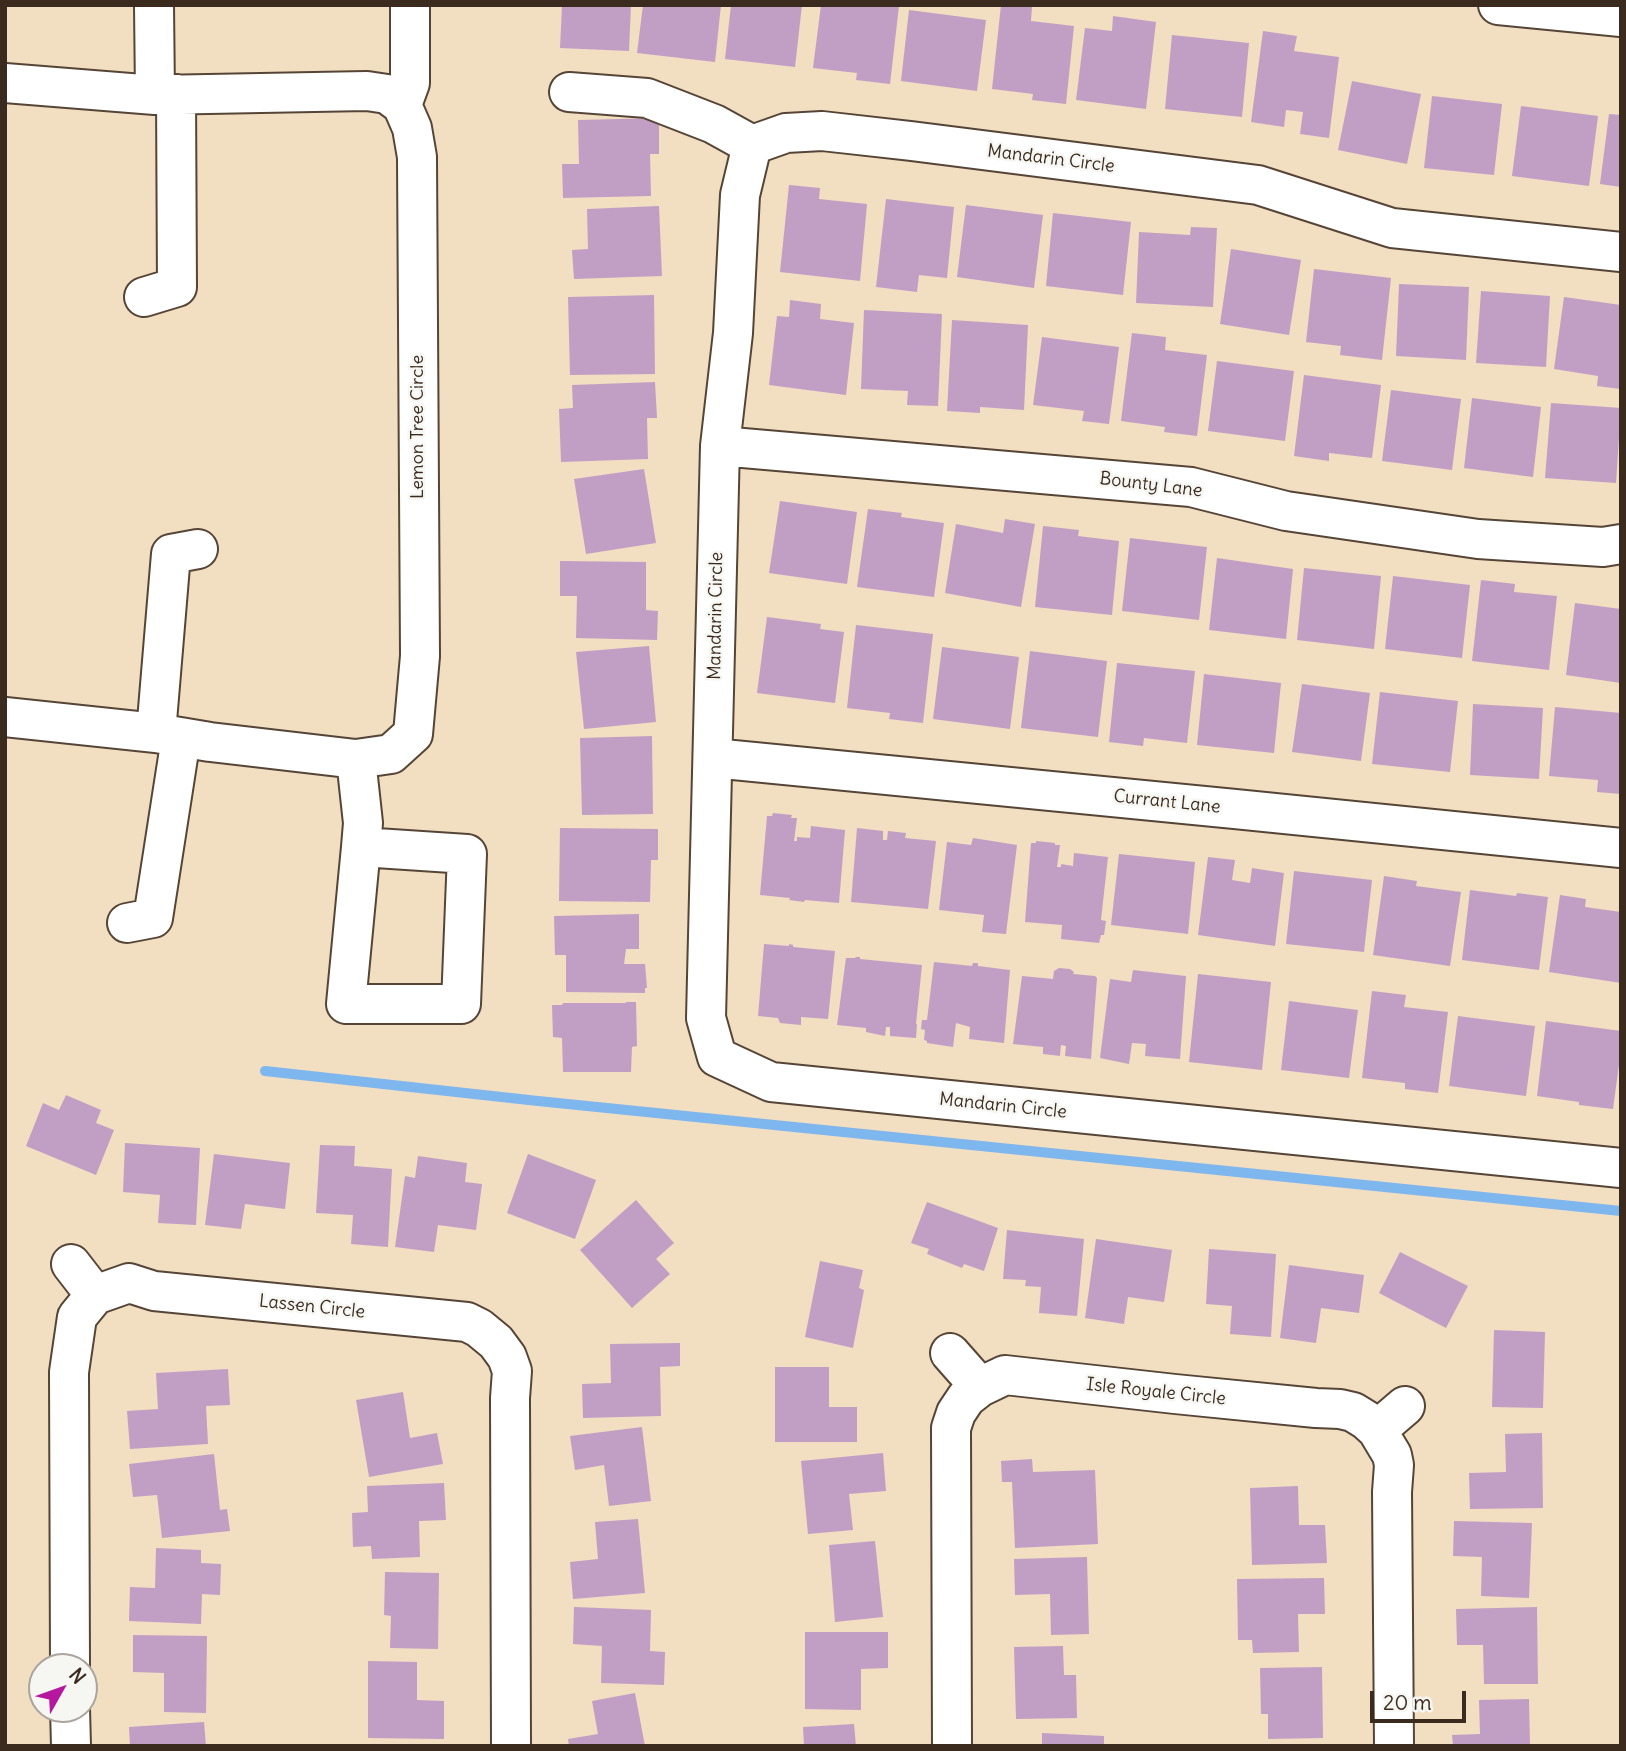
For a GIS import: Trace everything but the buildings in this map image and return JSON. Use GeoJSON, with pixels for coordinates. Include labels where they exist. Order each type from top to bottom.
{"type":"FeatureCollection","features":[{"type":"Feature","properties":{"kind":"street"},"geometry":{"type":"LineString","coordinates":[[144,297],[177,287],[165,94],[154,5]]}},
{"type":"Feature","properties":{"kind":"street"},"geometry":{"type":"LineString","coordinates":[[5,83],[165,94],[367,91],[387,94],[402,104],[410,83],[410,5]]}},
{"type":"Feature","properties":{"kind":"street"},"geometry":{"type":"LineString","coordinates":[[1498,5],[1621,17]]}},
{"type":"Feature","properties":{"kind":"street"},"geometry":{"type":"LineString","coordinates":[[569,92],[647,98],[714,124],[752,145]]}},
{"type":"Feature","properties":{"kind":"street","name":"Lemon Tree Circle"},"geometry":{"type":"LineString","coordinates":[[5,716],[356,759],[391,754],[413,734],[420,656],[417,157],[412,128],[402,104]]}},
{"type":"Feature","properties":{"kind":"street","name":"Mandarin Circle"},"geometry":{"type":"LineString","coordinates":[[1621,252],[1392,228],[1258,185],[898,140],[822,131],[786,133],[752,145],[740,195],[733,333],[720,446],[706,1018],[717,1057],[771,1083],[1621,1168]]}},
{"type":"Feature","properties":{"kind":"street","name":"Bounty Lane"},"geometry":{"type":"LineString","coordinates":[[720,446],[1191,487],[1286,510],[1478,539],[1603,547],[1621,544]]}},
{"type":"Feature","properties":{"kind":"street"},"geometry":{"type":"LineString","coordinates":[[127,923],[153,918],[169,735],[171,554],[198,549]]}},
{"type":"Feature","properties":{"kind":"street","name":"Currant Lane"},"geometry":{"type":"LineString","coordinates":[[713,758],[1621,848]]}},
{"type":"Feature","properties":{"kind":"street"},"geometry":{"type":"LineString","coordinates":[[356,759],[363,823],[346,1004],[461,1004],[467,855],[361,846]]}},
{"type":"Feature","properties":{"kind":"street"},"geometry":{"type":"LineString","coordinates":[[70,1653],[69,1372],[77,1317],[95,1295],[71,1264]]}},
{"type":"Feature","properties":{"kind":"street","name":"Lassen Circle"},"geometry":{"type":"LineString","coordinates":[[95,1295],[129,1283],[154,1291],[467,1322],[479,1328],[505,1333],[507,1357],[513,1379],[510,1398],[511,1746]]}},
{"type":"Feature","properties":{"kind":"street"},"geometry":{"type":"LineString","coordinates":[[950,1353],[980,1387]]}},
{"type":"Feature","properties":{"kind":"street","name":"Isle Royale Circle"},"geometry":{"type":"LineString","coordinates":[[952,1746],[951,1428],[956,1413],[966,1398],[980,1387],[1005,1375],[1239,1401],[1340,1409],[1353,1412],[1366,1420],[1391,1418],[1394,1465],[1394,1746]]}},
{"type":"Feature","properties":{"kind":"street"},"geometry":{"type":"LineString","coordinates":[[71,1723],[71,1746]]}},
{"type":"Feature","properties":{"kind":"waterway"},"geometry":{"type":"LineString","coordinates":[[265,1071],[1621,1211]]}}]}
